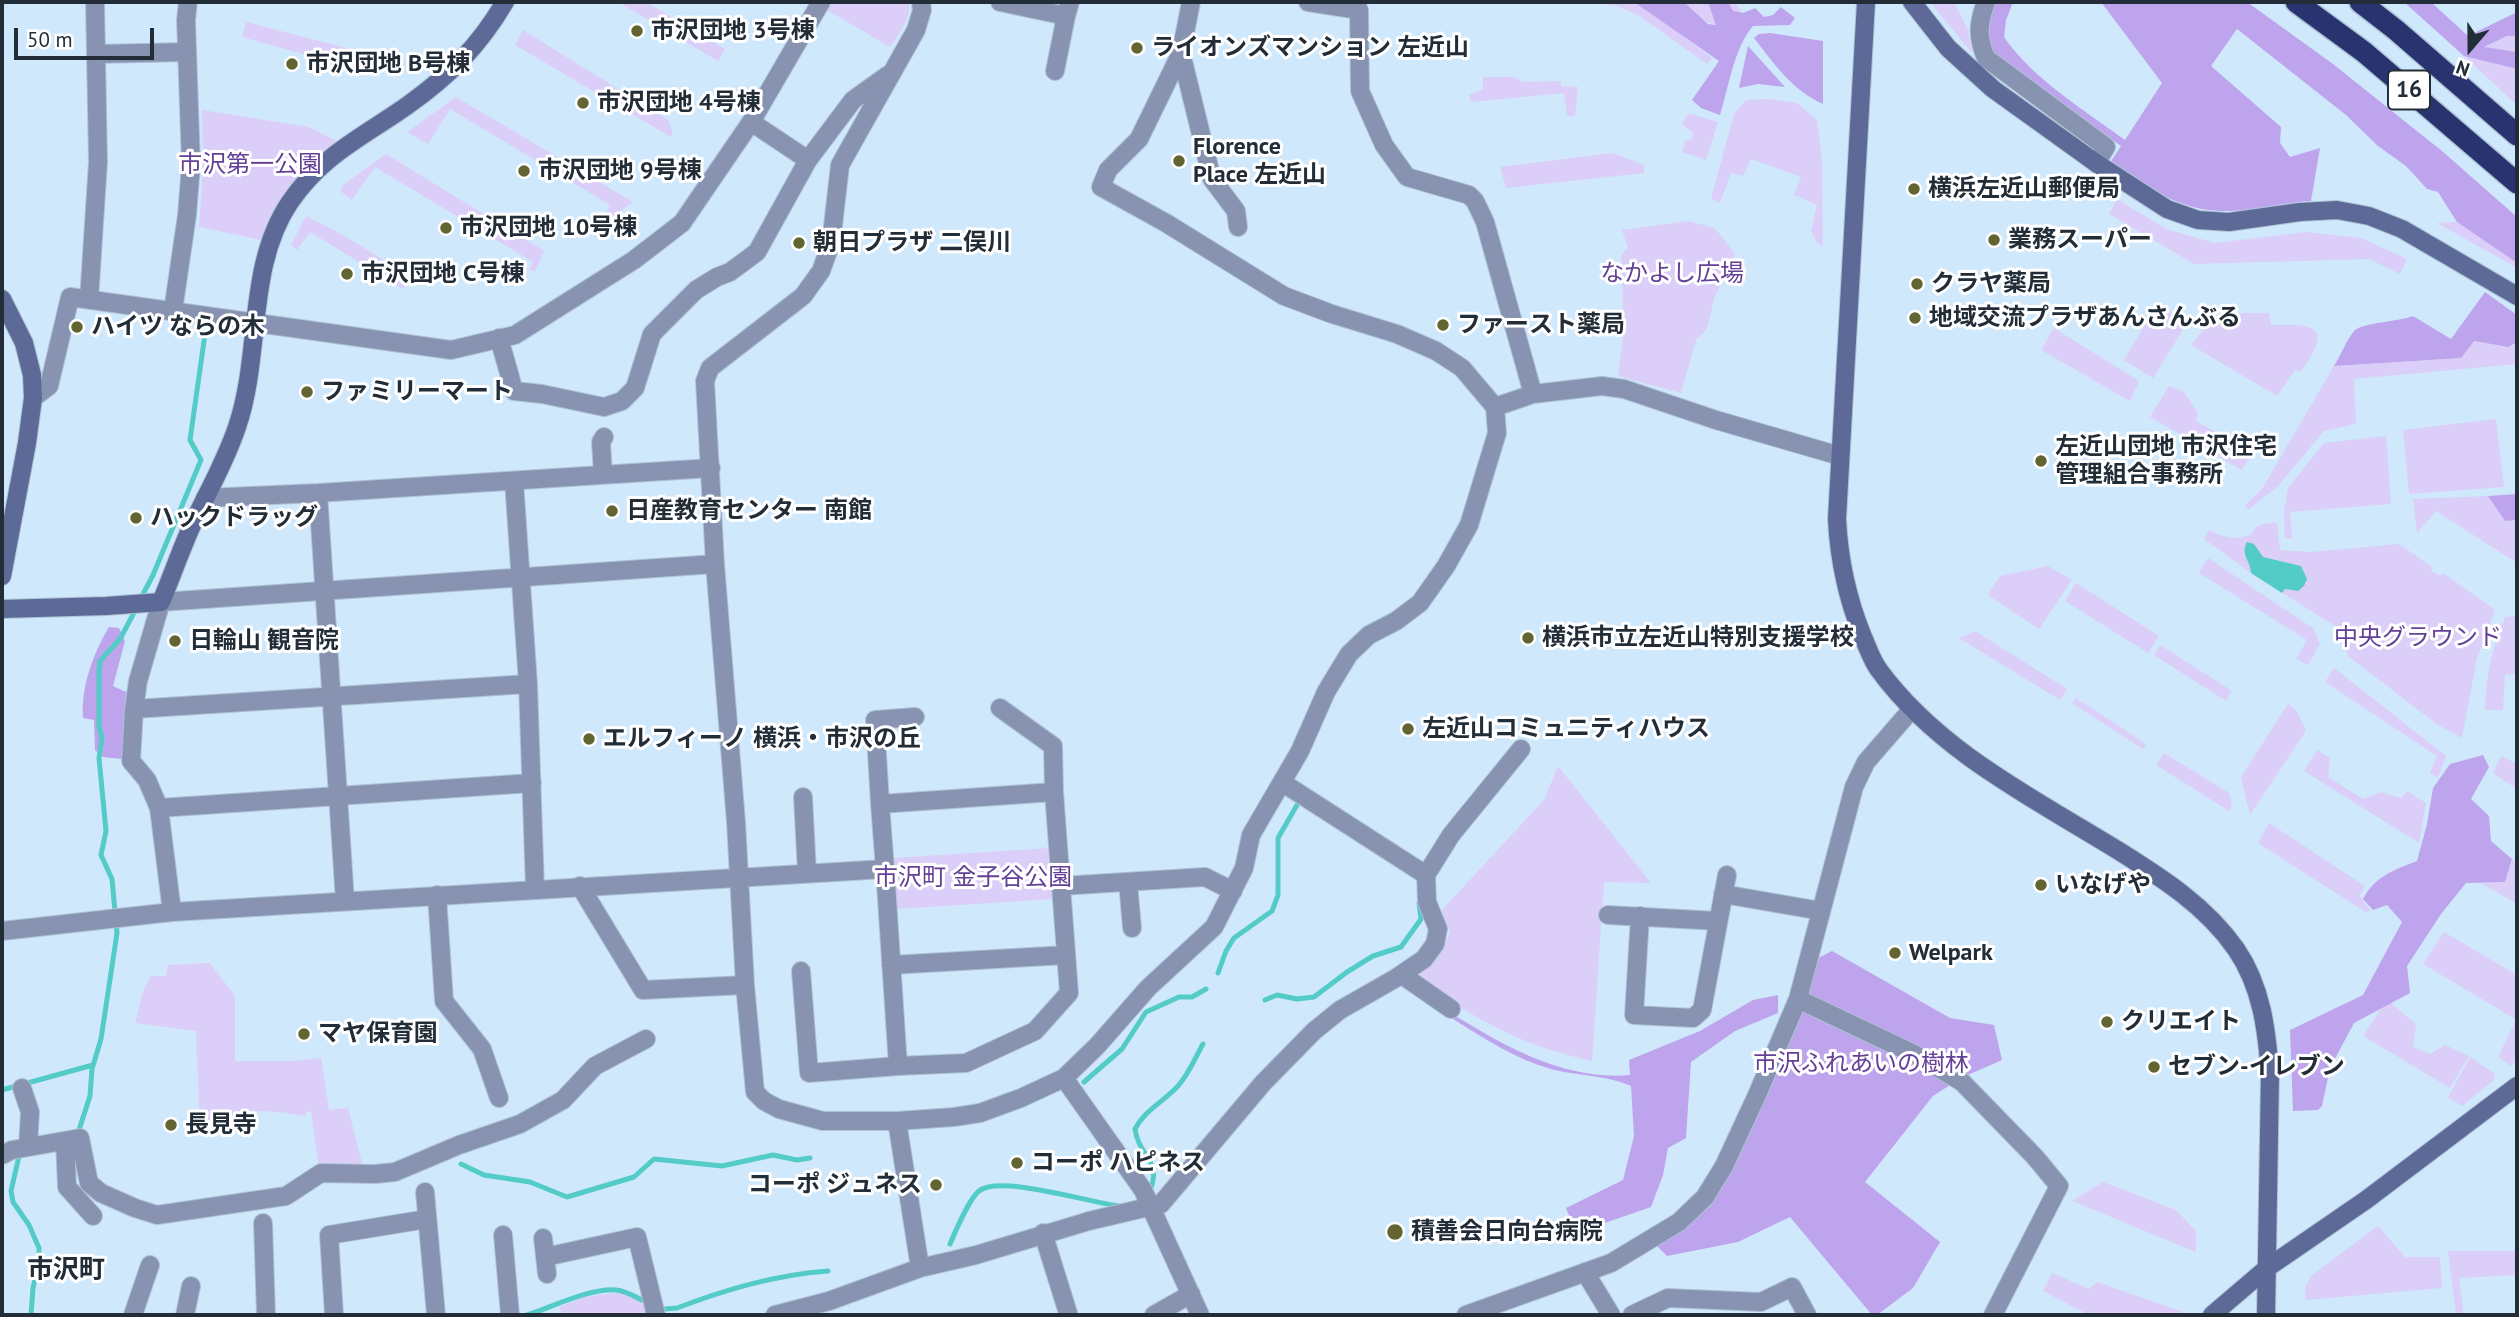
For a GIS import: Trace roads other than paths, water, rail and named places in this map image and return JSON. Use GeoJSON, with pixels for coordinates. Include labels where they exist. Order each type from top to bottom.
{"type":"FeatureCollection","features":[{"type":"Feature","properties":{"kind":"highway","name":"16"},"geometry":{"type":"LineString","coordinates":[[2296,2],[2364,52],[2517,183]]}},
{"type":"Feature","properties":{"kind":"highway","name":"16"},"geometry":{"type":"LineString","coordinates":[[2360,2],[2517,135]]}},
{"type":"Feature","properties":{"kind":"street"},"geometry":{"type":"LineString","coordinates":[[89,300],[98,162],[95,2]]}},
{"type":"Feature","properties":{"kind":"street"},"geometry":{"type":"LineString","coordinates":[[173,311],[187,215],[191,164],[188,2]]}},
{"type":"Feature","properties":{"kind":"street"},"geometry":{"type":"LineString","coordinates":[[172,912],[159,808],[147,780],[131,761],[138,681],[161,602],[237,427],[245,398],[266,257],[276,223],[306,181],[350,142],[407,106],[454,69],[477,45],[505,2]]}},
{"type":"Feature","properties":{"kind":"street"},"geometry":{"type":"LineString","coordinates":[[33,398],[49,386],[70,297],[451,350],[515,335],[634,260],[682,223],[751,122],[821,2]]}},
{"type":"Feature","properties":{"kind":"street"},"geometry":{"type":"LineString","coordinates":[[921,2],[922,10],[916,30],[840,165],[831,243],[821,271],[803,296],[710,368],[705,381],[715,564],[755,1092],[764,1101],[779,1109],[823,1121],[897,1121],[980,1113],[1064,1078],[1097,1046],[1148,988],[1214,927],[1244,868],[1251,835],[1283,783],[1326,692],[1352,649],[1420,603],[1446,566],[1469,525],[1497,433],[1495,407],[1462,368],[1436,351],[1397,334],[1284,296],[1239,264],[1101,187],[1108,170],[1139,139],[1181,53],[1191,2]]}},
{"type":"Feature","properties":{"kind":"street"},"geometry":{"type":"LineString","coordinates":[[999,2],[1068,9],[1055,71]]}},
{"type":"Feature","properties":{"kind":"street"},"geometry":{"type":"LineString","coordinates":[[1308,2],[1359,10],[1360,91],[1384,145],[1407,177],[1469,195],[1475,201],[1485,222],[1533,394]]}},
{"type":"Feature","properties":{"kind":"street"},"geometry":{"type":"LineString","coordinates":[[1866,2],[1837,519],[1839,554],[1850,606],[1877,668],[1912,709],[1959,750],[2174,887],[2216,925],[2236,950],[2264,1010],[2268,1044],[2270,1075],[2266,1315]]}},
{"type":"Feature","properties":{"kind":"street"},"geometry":{"type":"LineString","coordinates":[[1912,2],[1967,67],[1993,89],[2096,163],[2167,208],[2198,220],[2229,222],[2337,210],[2370,216],[2402,229],[2517,296]]}},
{"type":"Feature","properties":{"kind":"street"},"geometry":{"type":"LineString","coordinates":[[1986,2],[1980,16],[1979,42],[1986,58],[2106,148],[2096,163]]}},
{"type":"Feature","properties":{"kind":"street"},"geometry":{"type":"LineString","coordinates":[[96,54],[187,52]]}},
{"type":"Feature","properties":{"kind":"street"},"geometry":{"type":"LineString","coordinates":[[1181,53],[1212,179],[1236,211],[1238,227]]}},
{"type":"Feature","properties":{"kind":"street"},"geometry":{"type":"LineString","coordinates":[[499,338],[514,391],[542,394],[604,407],[611,411],[635,388],[652,334],[696,290],[730,272],[757,252],[808,160],[853,100],[891,73]]}},
{"type":"Feature","properties":{"kind":"street"},"geometry":{"type":"LineString","coordinates":[[751,122],[808,160]]}},
{"type":"Feature","properties":{"kind":"street"},"geometry":{"type":"LineString","coordinates":[[2,299],[24,343],[32,375],[33,398],[2,576]]}},
{"type":"Feature","properties":{"kind":"street"},"geometry":{"type":"LineString","coordinates":[[1495,407],[1533,394],[1602,386],[1624,389],[1716,420],[1840,456]]}},
{"type":"Feature","properties":{"kind":"street"},"geometry":{"type":"LineString","coordinates":[[603,475],[601,442],[604,437]]}},
{"type":"Feature","properties":{"kind":"street"},"geometry":{"type":"LineString","coordinates":[[205,498],[710,468]]}},
{"type":"Feature","properties":{"kind":"street"},"geometry":{"type":"LineString","coordinates":[[514,481],[528,684],[535,889]]}},
{"type":"Feature","properties":{"kind":"street"},"geometry":{"type":"LineString","coordinates":[[318,493],[345,901]]}},
{"type":"Feature","properties":{"kind":"street"},"geometry":{"type":"LineString","coordinates":[[2,609],[106,606],[715,564]]}},
{"type":"Feature","properties":{"kind":"street"},"geometry":{"type":"LineString","coordinates":[[134,709],[528,684]]}},
{"type":"Feature","properties":{"kind":"street"},"geometry":{"type":"LineString","coordinates":[[801,971],[808,1073],[966,1063],[1035,1031],[1069,993],[1053,746],[1000,708]]}},
{"type":"Feature","properties":{"kind":"street"},"geometry":{"type":"LineString","coordinates":[[1466,1315],[1611,1262],[1679,1222],[1705,1197],[1724,1166],[1758,1095],[1798,999],[1854,787],[1866,762],[1912,709]]}},
{"type":"Feature","properties":{"kind":"street"},"geometry":{"type":"LineString","coordinates":[[898,1066],[875,720],[915,717]]}},
{"type":"Feature","properties":{"kind":"street"},"geometry":{"type":"LineString","coordinates":[[780,1315],[830,1308],[920,1268],[976,1255],[1043,1233],[1161,1204],[1263,1083],[1314,1031],[1340,1010],[1402,975],[1424,959],[1435,944],[1438,929],[1427,902],[1426,875],[1451,835],[1521,749]]}},
{"type":"Feature","properties":{"kind":"street"},"geometry":{"type":"LineString","coordinates":[[159,808],[532,783]]}},
{"type":"Feature","properties":{"kind":"street"},"geometry":{"type":"LineString","coordinates":[[1283,783],[1426,875]]}},
{"type":"Feature","properties":{"kind":"street"},"geometry":{"type":"LineString","coordinates":[[880,804],[1055,792]]}},
{"type":"Feature","properties":{"kind":"street"},"geometry":{"type":"LineString","coordinates":[[803,797],[807,873]]}},
{"type":"Feature","properties":{"kind":"street"},"geometry":{"type":"LineString","coordinates":[[2,931],[172,912],[885,869]]}},
{"type":"Feature","properties":{"kind":"street"},"geometry":{"type":"LineString","coordinates":[[1640,916],[1634,1015],[1693,1018],[1702,1010],[1727,875]]}},
{"type":"Feature","properties":{"kind":"street"},"geometry":{"type":"LineString","coordinates":[[1061,886],[1205,877],[1233,891]]}},
{"type":"Feature","properties":{"kind":"street"},"geometry":{"type":"LineString","coordinates":[[1128,882],[1132,928]]}},
{"type":"Feature","properties":{"kind":"street"},"geometry":{"type":"LineString","coordinates":[[580,886],[643,990],[746,985]]}},
{"type":"Feature","properties":{"kind":"street"},"geometry":{"type":"LineString","coordinates":[[1723,894],[1821,911]]}},
{"type":"Feature","properties":{"kind":"street"},"geometry":{"type":"LineString","coordinates":[[437,895],[444,1001],[482,1049],[499,1098]]}},
{"type":"Feature","properties":{"kind":"street"},"geometry":{"type":"LineString","coordinates":[[1608,915],[1718,921]]}},
{"type":"Feature","properties":{"kind":"street"},"geometry":{"type":"LineString","coordinates":[[891,965],[1066,955]]}},
{"type":"Feature","properties":{"kind":"street"},"geometry":{"type":"LineString","coordinates":[[1402,975],[1451,1009]]}},
{"type":"Feature","properties":{"kind":"street"},"geometry":{"type":"LineString","coordinates":[[1798,999],[1916,1055],[1962,1082],[2035,1157],[2059,1186],[1993,1315]]}},
{"type":"Feature","properties":{"kind":"street"},"geometry":{"type":"LineString","coordinates":[[2,1155],[12,1150],[80,1138],[89,1184],[101,1193],[146,1211],[157,1214],[262,1202],[286,1196],[321,1173],[395,1172],[459,1145],[520,1124],[563,1100],[595,1066],[646,1039]]}},
{"type":"Feature","properties":{"kind":"street"},"geometry":{"type":"LineString","coordinates":[[1064,1078],[1143,1190],[1200,1315]]}},
{"type":"Feature","properties":{"kind":"street"},"geometry":{"type":"LineString","coordinates":[[2213,1315],[2267,1268],[2366,1200],[2517,1086]]}},
{"type":"Feature","properties":{"kind":"street"},"geometry":{"type":"LineString","coordinates":[[22,1088],[30,1112],[28,1147]]}},
{"type":"Feature","properties":{"kind":"street"},"geometry":{"type":"LineString","coordinates":[[897,1121],[920,1268]]}},
{"type":"Feature","properties":{"kind":"street"},"geometry":{"type":"LineString","coordinates":[[65,1141],[67,1187],[93,1216]]}},
{"type":"Feature","properties":{"kind":"street"},"geometry":{"type":"LineString","coordinates":[[425,1192],[436,1315]]}},
{"type":"Feature","properties":{"kind":"street"},"geometry":{"type":"LineString","coordinates":[[334,1315],[329,1235],[427,1219]]}},
{"type":"Feature","properties":{"kind":"street"},"geometry":{"type":"LineString","coordinates":[[263,1223],[266,1315]]}},
{"type":"Feature","properties":{"kind":"street"},"geometry":{"type":"LineString","coordinates":[[1043,1233],[1068,1313]]}},
{"type":"Feature","properties":{"kind":"street"},"geometry":{"type":"LineString","coordinates":[[503,1235],[510,1315]]}},
{"type":"Feature","properties":{"kind":"street"},"geometry":{"type":"LineString","coordinates":[[543,1238],[546,1266],[637,1237],[656,1315]]}},
{"type":"Feature","properties":{"kind":"street"},"geometry":{"type":"LineString","coordinates":[[134,1315],[150,1265]]}},
{"type":"Feature","properties":{"kind":"street"},"geometry":{"type":"LineString","coordinates":[[1585,1272],[1611,1315]]}},
{"type":"Feature","properties":{"kind":"street"},"geometry":{"type":"LineString","coordinates":[[185,1315],[191,1286]]}},
{"type":"Feature","properties":{"kind":"street"},"geometry":{"type":"LineString","coordinates":[[1632,1315],[1668,1298],[1702,1308],[1761,1301],[1792,1287],[1807,1315]]}},
{"type":"Feature","properties":{"kind":"street"},"geometry":{"type":"LineString","coordinates":[[1154,1315],[1191,1294]]}},
{"type":"Feature","properties":{"kind":"waterway"},"geometry":{"type":"LineString","coordinates":[[141,598],[201,460],[190,440],[206,327]]}},
{"type":"Feature","properties":{"kind":"waterway"},"geometry":{"type":"LineString","coordinates":[[78,1133],[90,1096],[92,1069],[101,1039],[117,933],[112,879],[101,855],[106,831],[99,758],[102,738],[99,726],[100,661],[120,639],[137,607]]}},
{"type":"Feature","properties":{"kind":"waterway"},"geometry":{"type":"LineString","coordinates":[[1218,973],[1234,938],[1272,911],[1278,895],[1278,838],[1297,805]]}},
{"type":"Feature","properties":{"kind":"waterway"},"geometry":{"type":"LineString","coordinates":[[1265,1000],[1277,995],[1297,999],[1314,997],[1373,956],[1401,947],[1421,919],[1419,903]]}},
{"type":"Feature","properties":{"kind":"waterway"},"geometry":{"type":"LineString","coordinates":[[1084,1082],[1122,1049],[1146,1012],[1179,997],[1192,997],[1206,989]]}},
{"type":"Feature","properties":{"kind":"waterway"},"geometry":{"type":"LineString","coordinates":[[1151,1188],[1153,1171],[1135,1129],[1182,1081],[1203,1044]]}},
{"type":"Feature","properties":{"kind":"waterway"},"geometry":{"type":"LineString","coordinates":[[2,1090],[93,1065]]}},
{"type":"Feature","properties":{"kind":"waterway"},"geometry":{"type":"LineString","coordinates":[[20,1152],[11,1191],[13,1202],[29,1225],[39,1248],[31,1315]]}},
{"type":"Feature","properties":{"kind":"waterway"},"geometry":{"type":"LineString","coordinates":[[461,1164],[484,1175],[530,1182],[567,1197],[634,1177],[654,1159],[722,1166],[773,1155],[797,1160],[810,1158]]}},
{"type":"Feature","properties":{"kind":"waterway"},"geometry":{"type":"LineString","coordinates":[[950,1244],[971,1201],[979,1191],[990,1187],[1025,1187],[1119,1206]]}},
{"type":"Feature","properties":{"kind":"waterway"},"geometry":{"type":"LineString","coordinates":[[665,1309],[677,1308],[770,1279],[828,1271]]}},
{"type":"Feature","properties":{"kind":"waterway"},"geometry":{"type":"LineString","coordinates":[[527,1315],[583,1295],[606,1290],[623,1291],[642,1300]]}},
{"type":"Feature","properties":{"kind":"place","name":"市沢団地 3号棟"},"geometry":{"type":"Point","coordinates":[637,31]}},
{"type":"Feature","properties":{"kind":"place","name":"ライオンズマンション 左近山"},"geometry":{"type":"Point","coordinates":[1137,48]}},
{"type":"Feature","properties":{"kind":"place","name":"市沢団地 B号棟"},"geometry":{"type":"Point","coordinates":[292,64]}},
{"type":"Feature","properties":{"kind":"place","name":"市沢団地 4号棟"},"geometry":{"type":"Point","coordinates":[583,103]}},
{"type":"Feature","properties":{"kind":"place","name":"Florence Place 左近山"},"geometry":{"type":"Point","coordinates":[1179,161]}},
{"type":"Feature","properties":{"kind":"place","name":"市沢団地 9号棟"},"geometry":{"type":"Point","coordinates":[524,171]}},
{"type":"Feature","properties":{"kind":"place","name":"横浜左近山郵便局"},"geometry":{"type":"Point","coordinates":[1914,189]}},
{"type":"Feature","properties":{"kind":"place","name":"市沢団地 10号棟"},"geometry":{"type":"Point","coordinates":[446,228]}},
{"type":"Feature","properties":{"kind":"place","name":"業務スーパー"},"geometry":{"type":"Point","coordinates":[1994,240]}},
{"type":"Feature","properties":{"kind":"place","name":"朝日プラザ 二俣川"},"geometry":{"type":"Point","coordinates":[799,243]}},
{"type":"Feature","properties":{"kind":"place","name":"市沢団地 C号棟"},"geometry":{"type":"Point","coordinates":[347,274]}},
{"type":"Feature","properties":{"kind":"place","name":"クラヤ薬局"},"geometry":{"type":"Point","coordinates":[1917,284]}},
{"type":"Feature","properties":{"kind":"place","name":"地域交流プラザあんさんぶる"},"geometry":{"type":"Point","coordinates":[1915,318]}},
{"type":"Feature","properties":{"kind":"place","name":"ファースト薬局"},"geometry":{"type":"Point","coordinates":[1443,325]}},
{"type":"Feature","properties":{"kind":"place","name":"ハイツ ならの木"},"geometry":{"type":"Point","coordinates":[77,327]}},
{"type":"Feature","properties":{"kind":"place","name":"ファミリーマート"},"geometry":{"type":"Point","coordinates":[307,392]}},
{"type":"Feature","properties":{"kind":"place","name":"左近山団地 市沢住宅 管理組合事務所"},"geometry":{"type":"Point","coordinates":[2041,461]}},
{"type":"Feature","properties":{"kind":"place","name":"日産教育センター 南館"},"geometry":{"type":"Point","coordinates":[612,511]}},
{"type":"Feature","properties":{"kind":"place","name":"ハックドラッグ"},"geometry":{"type":"Point","coordinates":[136,518]}},
{"type":"Feature","properties":{"kind":"place","name":"横浜市立左近山特別支援学校"},"geometry":{"type":"Point","coordinates":[1528,638]}},
{"type":"Feature","properties":{"kind":"place","name":"日輪山 観音院"},"geometry":{"type":"Point","coordinates":[175,641]}},
{"type":"Feature","properties":{"kind":"place","name":"左近山コミュニティハウス"},"geometry":{"type":"Point","coordinates":[1408,729]}},
{"type":"Feature","properties":{"kind":"place","name":"エルフィーノ 横浜・市沢の丘"},"geometry":{"type":"Point","coordinates":[589,739]}},
{"type":"Feature","properties":{"kind":"place","name":"いなげや"},"geometry":{"type":"Point","coordinates":[2041,885]}},
{"type":"Feature","properties":{"kind":"place","name":"Welpark"},"geometry":{"type":"Point","coordinates":[1895,953]}},
{"type":"Feature","properties":{"kind":"place","name":"クリエイト"},"geometry":{"type":"Point","coordinates":[2107,1022]}},
{"type":"Feature","properties":{"kind":"place","name":"マヤ保育園"},"geometry":{"type":"Point","coordinates":[304,1034]}},
{"type":"Feature","properties":{"kind":"place","name":"セブン-イレブン"},"geometry":{"type":"Point","coordinates":[2154,1067]}},
{"type":"Feature","properties":{"kind":"place","name":"長見寺"},"geometry":{"type":"Point","coordinates":[171,1125]}},
{"type":"Feature","properties":{"kind":"place","name":"コーポ ハピネス"},"geometry":{"type":"Point","coordinates":[1017,1163]}},
{"type":"Feature","properties":{"kind":"place","name":"コーポ ジュネス"},"geometry":{"type":"Point","coordinates":[936,1185]}},
{"type":"Feature","properties":{"kind":"place","name":"積善会日向台病院"},"geometry":{"type":"Point","coordinates":[1395,1232]}},
{"type":"Feature","properties":{"kind":"district","name":"市沢町"},"geometry":{"type":"Point","coordinates":[66,1271]}},
{"type":"Feature","properties":{"kind":"park label","name":"市沢第一公園"},"geometry":{"type":"Point","coordinates":[250,165]}},
{"type":"Feature","properties":{"kind":"park label","name":"なかよし広場"},"geometry":{"type":"Point","coordinates":[1672,274]}},
{"type":"Feature","properties":{"kind":"park label","name":"中央グラウンド"},"geometry":{"type":"Point","coordinates":[2418,638]}},
{"type":"Feature","properties":{"kind":"park label","name":"市沢町 金子谷公園"},"geometry":{"type":"Point","coordinates":[973,878]}},
{"type":"Feature","properties":{"kind":"park label","name":"市沢ふれあいの樹林"},"geometry":{"type":"Point","coordinates":[1861,1064]}}]}
